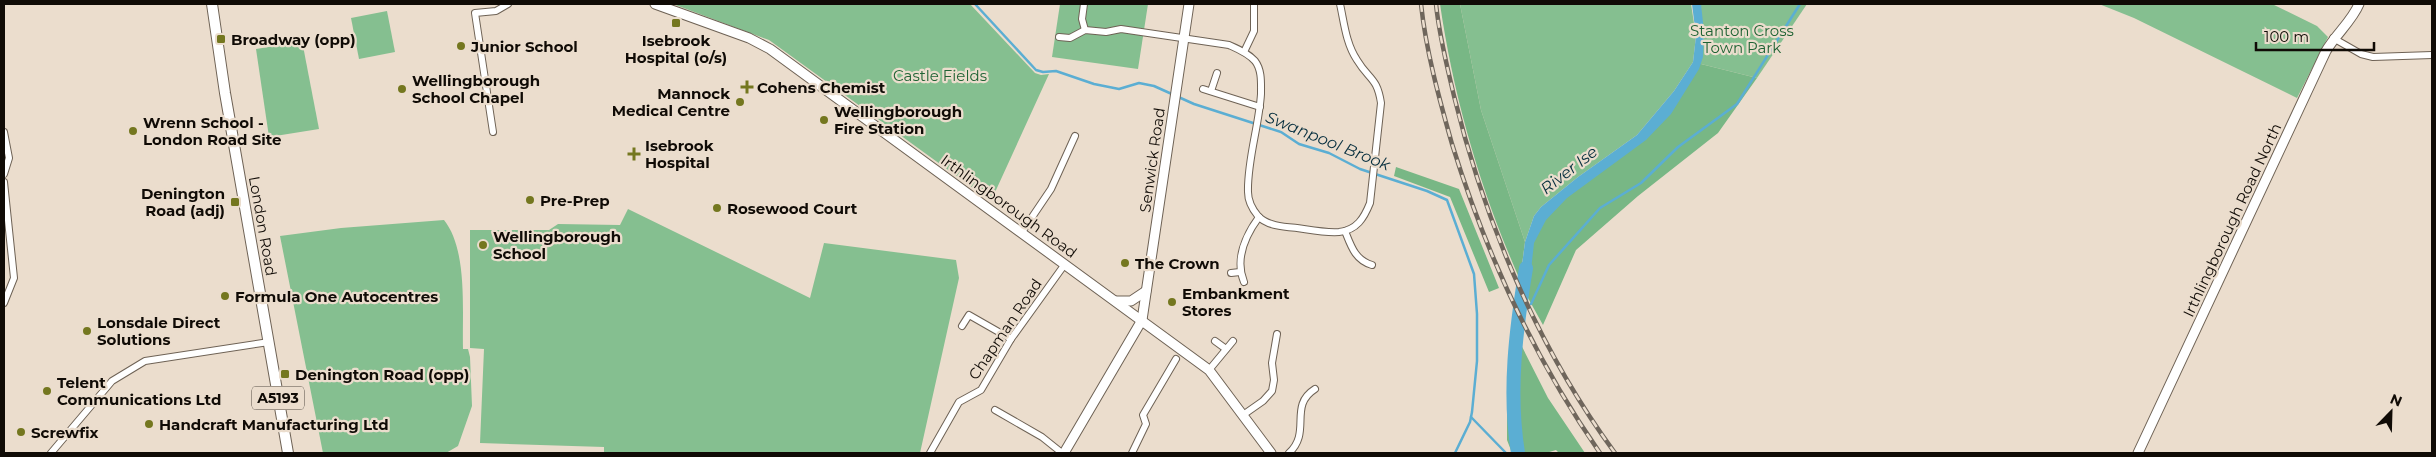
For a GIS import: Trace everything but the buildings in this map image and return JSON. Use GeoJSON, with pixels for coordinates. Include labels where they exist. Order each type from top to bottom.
{"type":"FeatureCollection","features":[{"type":"Feature","properties":{"kind":"main road","name":"London Road"},"geometry":{"type":"LineString","coordinates":[[212,4],[225,93],[288,453]]}},
{"type":"Feature","properties":{"kind":"main road","name":"Irthlingborough Road"},"geometry":{"type":"LineString","coordinates":[[655,4],[749,38],[770,49],[1022,232],[1110,300],[1142,320],[1209,370],[1271,453]]}},
{"type":"Feature","properties":{"kind":"main road","name":"Senwick Road"},"geometry":{"type":"LineString","coordinates":[[1142,320],[1188,4]]}},
{"type":"Feature","properties":{"kind":"main road","name":"Irthlingborough Road North"},"geometry":{"type":"LineString","coordinates":[[2138,453],[2333,38],[2352,17],[2359,4]]}},
{"type":"Feature","properties":{"kind":"main road"},"geometry":{"type":"LineString","coordinates":[[1110,300],[1123,303],[1139,298],[1146,291]]}},
{"type":"Feature","properties":{"kind":"main road"},"geometry":{"type":"LineString","coordinates":[[1063,453],[1142,320]]}},
{"type":"Feature","properties":{"kind":"street"},"geometry":{"type":"LineString","coordinates":[[493,132],[476,13],[496,11],[508,4]]}},
{"type":"Feature","properties":{"kind":"street"},"geometry":{"type":"LineString","coordinates":[[1084,4],[1082,19],[1086,30]]}},
{"type":"Feature","properties":{"kind":"street"},"geometry":{"type":"LineString","coordinates":[[1244,52],[1254,31],[1254,4]]}},
{"type":"Feature","properties":{"kind":"street"},"geometry":{"type":"LineString","coordinates":[[1059,37],[1070,38],[1086,30],[1106,32],[1121,29],[1229,45],[1244,52],[1255,62],[1261,78],[1260,110],[1248,193],[1250,204],[1259,217],[1270,224],[1328,233],[1345,231],[1358,225],[1365,216],[1370,203],[1381,103],[1379,88],[1357,60],[1348,40],[1340,4]]}},
{"type":"Feature","properties":{"kind":"street"},"geometry":{"type":"LineString","coordinates":[[2333,38],[2361,54],[2373,57],[2432,55]]}},
{"type":"Feature","properties":{"kind":"street"},"geometry":{"type":"LineString","coordinates":[[1211,91],[1218,73]]}},
{"type":"Feature","properties":{"kind":"street"},"geometry":{"type":"LineString","coordinates":[[1203,89],[1260,110]]}},
{"type":"Feature","properties":{"kind":"street"},"geometry":{"type":"LineString","coordinates":[[4,132],[8,158],[4,174]]}},
{"type":"Feature","properties":{"kind":"street"},"geometry":{"type":"LineString","coordinates":[[1022,232],[1051,189],[1075,136]]}},
{"type":"Feature","properties":{"kind":"street"},"geometry":{"type":"LineString","coordinates":[[4,182],[14,278],[4,303]]}},
{"type":"Feature","properties":{"kind":"street"},"geometry":{"type":"LineString","coordinates":[[1244,282],[1240,272],[1245,239],[1259,217]]}},
{"type":"Feature","properties":{"kind":"street"},"geometry":{"type":"LineString","coordinates":[[1345,231],[1356,256],[1364,263],[1372,265]]}},
{"type":"Feature","properties":{"kind":"street","name":"Chapman Road"},"geometry":{"type":"LineString","coordinates":[[930,453],[959,402],[981,390],[1011,339],[1065,264]]}},
{"type":"Feature","properties":{"kind":"street"},"geometry":{"type":"LineString","coordinates":[[1231,273],[1240,272]]}},
{"type":"Feature","properties":{"kind":"street"},"geometry":{"type":"LineString","coordinates":[[962,326],[969,315],[1011,339]]}},
{"type":"Feature","properties":{"kind":"street"},"geometry":{"type":"LineString","coordinates":[[1243,414],[1263,401],[1272,391],[1274,380],[1272,363],[1277,334]]}},
{"type":"Feature","properties":{"kind":"street"},"geometry":{"type":"LineString","coordinates":[[1215,341],[1226,349]]}},
{"type":"Feature","properties":{"kind":"street"},"geometry":{"type":"LineString","coordinates":[[1209,370],[1233,341]]}},
{"type":"Feature","properties":{"kind":"street"},"geometry":{"type":"LineString","coordinates":[[51,453],[112,381],[145,361],[269,342]]}},
{"type":"Feature","properties":{"kind":"street"},"geometry":{"type":"LineString","coordinates":[[1132,453],[1146,424],[1143,415],[1176,359]]}},
{"type":"Feature","properties":{"kind":"street"},"geometry":{"type":"LineString","coordinates":[[1289,453],[1297,446],[1301,434],[1301,409],[1307,394],[1315,389]]}},
{"type":"Feature","properties":{"kind":"street"},"geometry":{"type":"LineString","coordinates":[[995,410],[1042,437],[1063,453]]}},
{"type":"Feature","properties":{"kind":"street"},"geometry":{"type":"LineString","coordinates":[[923,449],[930,453]]}},
{"type":"Feature","properties":{"kind":"green space","name":"Castle Fields"},"geometry":{"type":"Polygon","coordinates":[[[673,4],[970,4],[1035,73],[1041,75],[1049,74],[991,201],[769,40],[673,4]]]}},
{"type":"Feature","properties":{"kind":"green space"},"geometry":{"type":"Polygon","coordinates":[[[1060,4],[1148,4],[1138,69],[1052,57],[1060,4]]]}},
{"type":"Feature","properties":{"kind":"green space"},"geometry":{"type":"Polygon","coordinates":[[[1440,4],[1460,4],[1481,110],[1525,242],[1520,280],[1493,213],[1471,145],[1453,75],[1440,4]]]}},
{"type":"Feature","properties":{"kind":"green space"},"geometry":{"type":"Polygon","coordinates":[[[1460,4],[1691,4],[1696,36],[1693,62],[1674,91],[1637,135],[1578,177],[1541,207],[1534,216],[1525,242],[1481,110],[1460,4]]]}},
{"type":"Feature","properties":{"kind":"green space","name":"Stanton Cross Town Park"},"geometry":{"type":"Polygon","coordinates":[[[1696,4],[1807,4],[1757,78],[1697,63],[1696,4]]]}},
{"type":"Feature","properties":{"kind":"green space"},"geometry":{"type":"Polygon","coordinates":[[[2099,4],[2272,4],[2317,26],[2328,37],[2297,98],[2134,18],[2099,4]]]}},
{"type":"Feature","properties":{"kind":"green space"},"geometry":{"type":"Polygon","coordinates":[[[387,11],[395,52],[359,59],[351,18],[387,11]]]}},
{"type":"Feature","properties":{"kind":"green space"},"geometry":{"type":"Polygon","coordinates":[[[294,43],[303,46],[319,129],[269,137],[256,49],[294,43]]]}},
{"type":"Feature","properties":{"kind":"green space"},"geometry":{"type":"Polygon","coordinates":[[[1697,63],[1757,78],[1718,133],[1638,196],[1576,250],[1543,325],[1528,298],[1524,278],[1530,241],[1547,208],[1638,139],[1697,63]]]}},
{"type":"Feature","properties":{"kind":"green space"},"geometry":{"type":"Polygon","coordinates":[[[1396,167],[1459,189],[1499,288],[1489,292],[1450,197],[1394,176],[1396,167]]]}},
{"type":"Feature","properties":{"kind":"green space"},"geometry":{"type":"Polygon","coordinates":[[[628,209],[810,298],[824,243],[956,260],[959,278],[920,453],[604,453],[604,447],[480,443],[484,349],[470,348],[470,230],[549,230],[558,224],[620,225],[628,209]]]}},
{"type":"Feature","properties":{"kind":"green space"},"geometry":{"type":"Polygon","coordinates":[[[444,220],[452,233],[457,247],[463,299],[463,349],[468,349],[470,357],[472,406],[458,446],[446,453],[323,453],[280,236],[341,228],[444,220]]]}},
{"type":"Feature","properties":{"kind":"green space"},"geometry":{"type":"Polygon","coordinates":[[[1512,327],[1548,398],[1585,453],[1559,453],[1556,450],[1546,453],[1512,453],[1507,440],[1507,415],[1514,398],[1508,393],[1512,327]]]}},
{"type":"Feature","properties":{"kind":"water"},"geometry":{"type":"Polygon","coordinates":[[[1692,4],[1701,4],[1704,32],[1703,57],[1699,69],[1671,114],[1646,140],[1567,198],[1546,220],[1534,243],[1528,298],[1520,280],[1525,242],[1534,216],[1541,207],[1578,177],[1637,135],[1674,91],[1693,62],[1696,36],[1692,4]]]}},
{"type":"Feature","properties":{"kind":"waterway","name":"Swanpool Brook"},"geometry":{"type":"LineString","coordinates":[[975,4],[1036,70],[1043,72],[1056,71],[1094,84],[1119,89],[1139,83],[1154,86],[1194,104],[1281,132],[1299,144],[1329,153],[1360,169],[1427,191],[1447,200],[1474,274],[1477,314],[1477,361],[1472,412],[1470,422],[1455,453]]}},
{"type":"Feature","properties":{"kind":"waterway"},"geometry":{"type":"LineString","coordinates":[[1531,304],[1549,265],[1600,208],[1641,183],[1678,147],[1737,104],[1800,4]]}},
{"type":"Feature","properties":{"kind":"waterway","name":"River Ise"},"geometry":{"type":"LineString","coordinates":[[1518,453],[1515,430],[1514,361],[1526,268]]}},
{"type":"Feature","properties":{"kind":"waterway"},"geometry":{"type":"LineString","coordinates":[[1471,417],[1506,453]]}},
{"type":"Feature","properties":{"kind":"railway"},"geometry":{"type":"LineString","coordinates":[[1421,4],[1423,22],[1442,109],[1465,185],[1480,225],[1496,265],[1533,342],[1576,417],[1600,453]]}},
{"type":"Feature","properties":{"kind":"railway"},"geometry":{"type":"LineString","coordinates":[[1436,4],[1454,96],[1481,191],[1498,237],[1538,327],[1587,413],[1615,453]]}},
{"type":"Feature","properties":{"kind":"place","name":"Isebrook Hospital (o/s)"},"geometry":{"type":"Point","coordinates":[676,23]}},
{"type":"Feature","properties":{"kind":"place","name":"Broadway (opp)"},"geometry":{"type":"Point","coordinates":[221,39]}},
{"type":"Feature","properties":{"kind":"place","name":"Junior School"},"geometry":{"type":"Point","coordinates":[461,46]}},
{"type":"Feature","properties":{"kind":"place","name":"Cohens Chemist"},"geometry":{"type":"Point","coordinates":[747,87]}},
{"type":"Feature","properties":{"kind":"place","name":"Wellingborough School Chapel"},"geometry":{"type":"Point","coordinates":[402,89]}},
{"type":"Feature","properties":{"kind":"place","name":"Mannock Medical Centre"},"geometry":{"type":"Point","coordinates":[740,102]}},
{"type":"Feature","properties":{"kind":"place","name":"Wellingborough Fire Station"},"geometry":{"type":"Point","coordinates":[824,120]}},
{"type":"Feature","properties":{"kind":"place","name":"Wrenn School - London Road Site"},"geometry":{"type":"Point","coordinates":[133,131]}},
{"type":"Feature","properties":{"kind":"place","name":"Isebrook Hospital"},"geometry":{"type":"Point","coordinates":[634,154]}},
{"type":"Feature","properties":{"kind":"place","name":"Pre-Prep"},"geometry":{"type":"Point","coordinates":[530,200]}},
{"type":"Feature","properties":{"kind":"place","name":"Denington Road (adj)"},"geometry":{"type":"Point","coordinates":[235,202]}},
{"type":"Feature","properties":{"kind":"place","name":"Rosewood Court"},"geometry":{"type":"Point","coordinates":[717,208]}},
{"type":"Feature","properties":{"kind":"place","name":"Wellingborough School"},"geometry":{"type":"Point","coordinates":[483,245]}},
{"type":"Feature","properties":{"kind":"place","name":"The Crown"},"geometry":{"type":"Point","coordinates":[1125,263]}},
{"type":"Feature","properties":{"kind":"place","name":"Formula One Autocentres"},"geometry":{"type":"Point","coordinates":[225,296]}},
{"type":"Feature","properties":{"kind":"place","name":"Embankment Stores"},"geometry":{"type":"Point","coordinates":[1172,302]}},
{"type":"Feature","properties":{"kind":"place","name":"Lonsdale Direct Solutions"},"geometry":{"type":"Point","coordinates":[87,331]}},
{"type":"Feature","properties":{"kind":"place","name":"Denington Road (opp)"},"geometry":{"type":"Point","coordinates":[285,374]}},
{"type":"Feature","properties":{"kind":"place","name":"Telent Communications Ltd"},"geometry":{"type":"Point","coordinates":[47,391]}},
{"type":"Feature","properties":{"kind":"place","name":"Handcraft Manufacturing Ltd"},"geometry":{"type":"Point","coordinates":[149,424]}},
{"type":"Feature","properties":{"kind":"place","name":"Screwfix"},"geometry":{"type":"Point","coordinates":[21,432]}}]}
